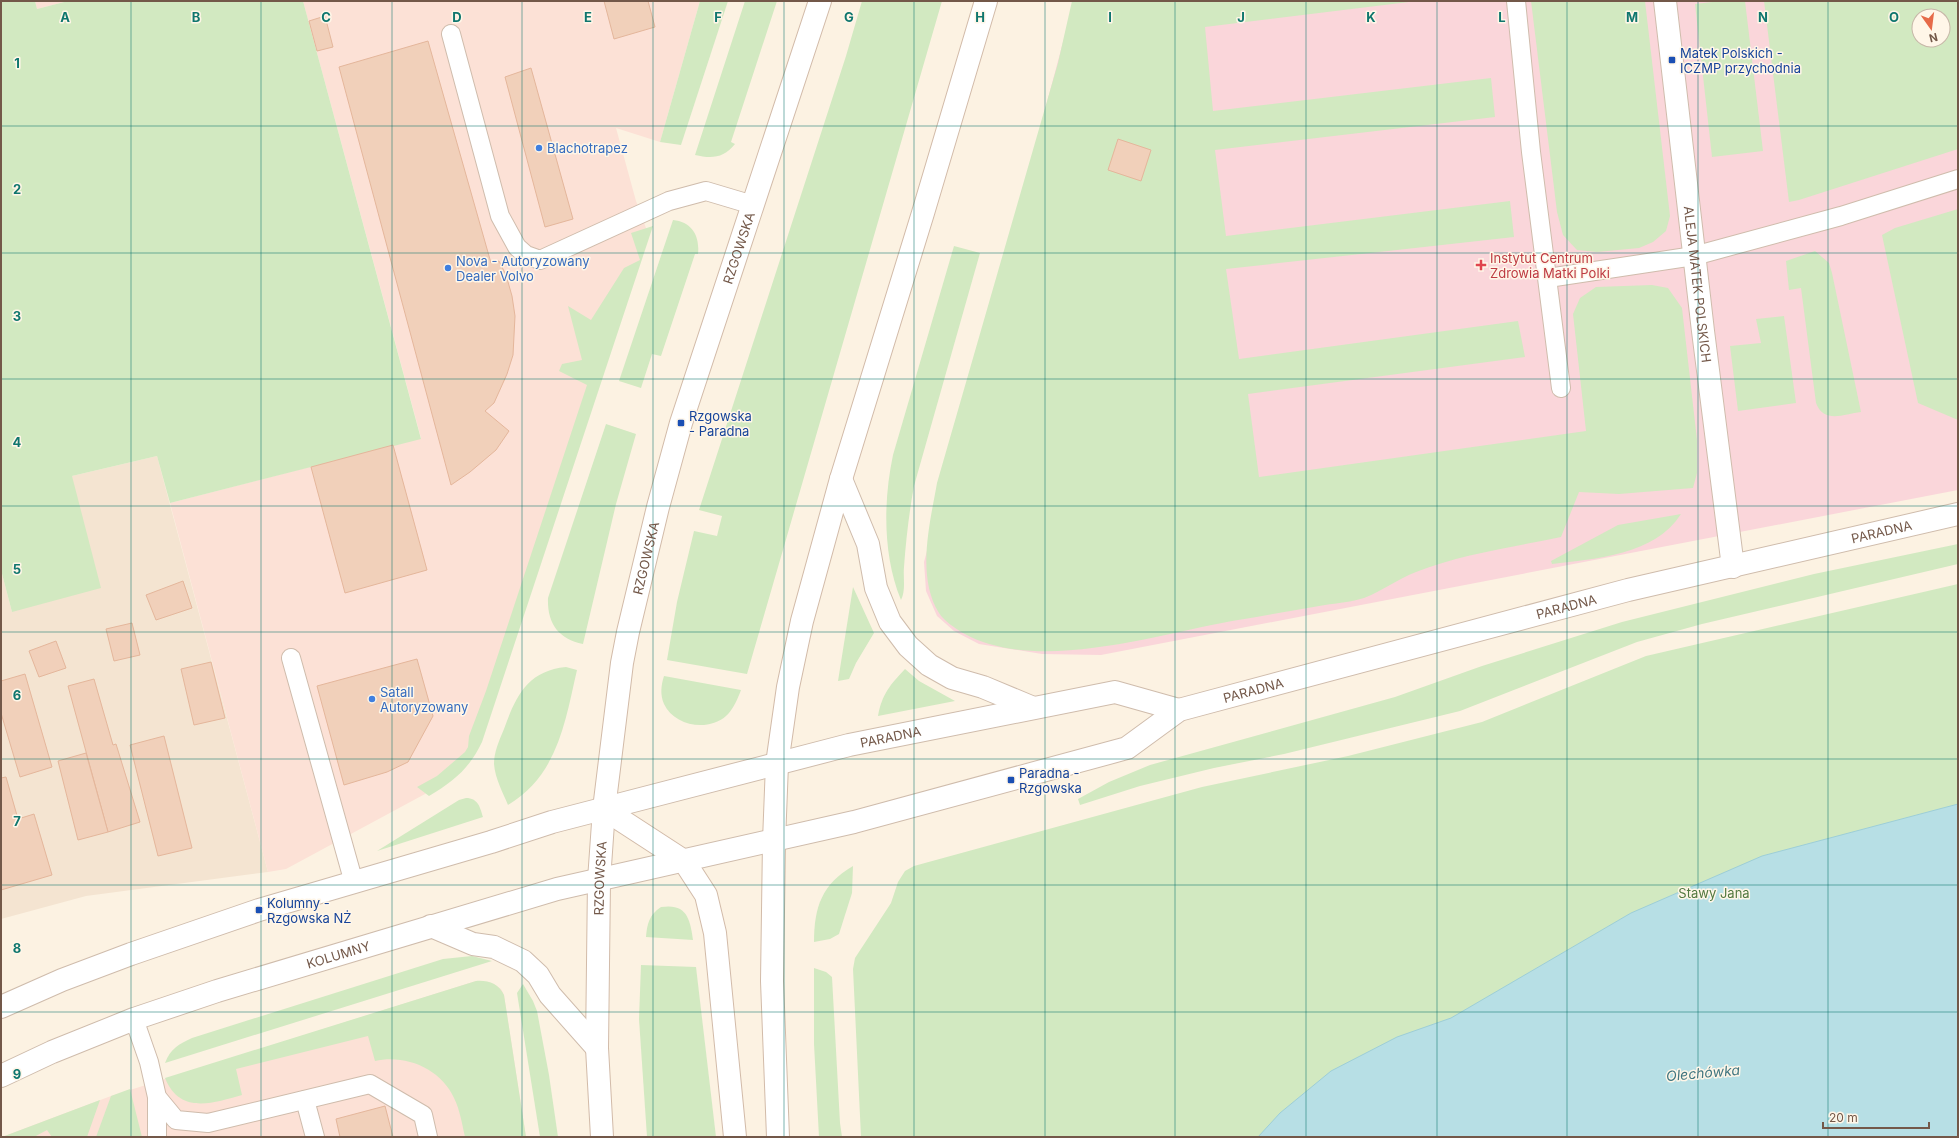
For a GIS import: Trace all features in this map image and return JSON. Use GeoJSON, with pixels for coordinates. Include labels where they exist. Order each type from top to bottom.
{"type":"FeatureCollection","features":[{"type":"Feature","properties":{"kind":"street","name":"RZGOWSKA"},"geometry":{"type":"LineString","coordinates":[[602,1137],[597,1048],[599,880],[604,809],[622,663],[658,507],[682,424],[820,1]]}},
{"type":"Feature","properties":{"kind":"street"},"geometry":{"type":"LineString","coordinates":[[778,1137],[772,981],[774,841],[777,764],[788,687],[800,628],[841,479],[926,205],[986,1]]}},
{"type":"Feature","properties":{"kind":"street","name":"ALEJA MATEK POLSKICH"},"geometry":{"type":"LineString","coordinates":[[1665,1],[1694,256],[1733,567]]}},
{"type":"Feature","properties":{"kind":"street"},"geometry":{"type":"LineString","coordinates":[[841,479],[868,544],[876,588],[890,622],[908,646],[930,665],[952,678],[983,687],[1031,707]]}},
{"type":"Feature","properties":{"kind":"street","name":"PARADNA"},"geometry":{"type":"LineString","coordinates":[[684,861],[854,822],[1127,748],[1179,710],[1628,590],[1958,514]]}},
{"type":"Feature","properties":{"kind":"street","name":"PARADNA"},"geometry":{"type":"LineString","coordinates":[[604,809],[849,745],[1031,707],[1115,692],[1179,710]]}},
{"type":"Feature","properties":{"kind":"street"},"geometry":{"type":"LineString","coordinates":[[1,1007],[62,980],[204,928],[552,822],[604,809],[684,861],[706,895],[715,933],[735,1137]]}},
{"type":"Feature","properties":{"kind":"street","name":"KOLUMNY"},"geometry":{"type":"LineString","coordinates":[[1,1076],[52,1052],[134,1019],[217,991],[557,889],[684,861]]}},
{"type":"Feature","properties":{"kind":"street"},"geometry":{"type":"LineString","coordinates":[[431,926],[473,944],[494,947],[523,961],[538,975],[550,995],[597,1048]]}},
{"type":"Feature","properties":{"kind":"lane"},"geometry":{"type":"LineString","coordinates":[[1516,1],[1531,152],[1561,388]]}},
{"type":"Feature","properties":{"kind":"lane"},"geometry":{"type":"LineString","coordinates":[[451,34],[500,216],[517,247],[526,255],[540,260],[669,202],[706,191],[753,205]]}},
{"type":"Feature","properties":{"kind":"lane"},"geometry":{"type":"LineString","coordinates":[[1548,278],[1694,256],[1841,216],[1958,179]]}},
{"type":"Feature","properties":{"kind":"lane"},"geometry":{"type":"LineString","coordinates":[[291,658],[354,883]]}},
{"type":"Feature","properties":{"kind":"lane"},"geometry":{"type":"LineString","coordinates":[[134,1019],[149,1062],[157,1097],[157,1137]]}},
{"type":"Feature","properties":{"kind":"lane"},"geometry":{"type":"LineString","coordinates":[[157,1097],[176,1120],[208,1123],[370,1084],[423,1115],[428,1137]]}},
{"type":"Feature","properties":{"kind":"lane"},"geometry":{"type":"LineString","coordinates":[[305,1100],[315,1137]]}},
{"type":"Feature","properties":{"kind":"shaded area"},"geometry":{"type":"Polygon","coordinates":[[[35,1],[68,1],[37,9],[35,1]]]}},
{"type":"Feature","properties":{"kind":"shaded area"},"geometry":{"type":"Polygon","coordinates":[[[303,1],[700,1],[660,142],[616,128],[636,201],[646,228],[640,260],[471,753],[425,794],[286,869],[268,872],[170,503],[421,438],[303,1]]]}},
{"type":"Feature","properties":{"kind":"shaded area","name":"Instytut Centrum Zdrowia Matki Polki"},"geometry":{"type":"Polygon","coordinates":[[[1074,1],[1958,1],[1958,490],[1101,655],[1042,654],[979,644],[954,631],[937,616],[926,591],[924,562],[1074,1]]]}},
{"type":"Feature","properties":{"kind":"shaded area"},"geometry":{"type":"Polygon","coordinates":[[[157,456],[268,872],[86,896],[1,919],[1,570],[12,612],[72,476],[157,456]]]}},
{"type":"Feature","properties":{"kind":"shaded area"},"geometry":{"type":"Polygon","coordinates":[[[476,981],[494,984],[501,989],[504,995],[526,1137],[2,1137],[111,1096],[476,981]]]}},
{"type":"Feature","properties":{"kind":"green space"},"geometry":{"type":"Polygon","coordinates":[[[1,1],[35,1],[37,9],[68,1],[303,1],[421,439],[170,503],[157,456],[72,476],[101,588],[12,612],[1,570],[1,1]]]}},
{"type":"Feature","properties":{"kind":"green space"},"geometry":{"type":"Polygon","coordinates":[[[700,1],[728,1],[681,145],[660,142],[700,1]]]}},
{"type":"Feature","properties":{"kind":"green space"},"geometry":{"type":"Polygon","coordinates":[[[745,1],[777,1],[731,142],[735,144],[731,149],[722,155],[707,157],[695,155],[745,1]]]}},
{"type":"Feature","properties":{"kind":"green space"},"geometry":{"type":"Polygon","coordinates":[[[862,1],[942,1],[747,674],[667,660],[677,602],[694,531],[717,536],[722,516],[699,510],[846,56],[862,1]]]}},
{"type":"Feature","properties":{"kind":"green space"},"geometry":{"type":"Polygon","coordinates":[[[1072,1],[1417,1],[1205,27],[1213,111],[1491,78],[1495,117],[1215,150],[1226,236],[1510,201],[1514,237],[1226,269],[1239,359],[1518,321],[1525,357],[1248,394],[1259,477],[1586,431],[1573,314],[1580,298],[1596,287],[1652,285],[1668,288],[1682,308],[1697,440],[1697,473],[1693,488],[1619,494],[1579,492],[1561,537],[1451,560],[1409,575],[1364,598],[1232,621],[1132,642],[1096,648],[1060,651],[1025,650],[992,645],[963,633],[950,624],[939,613],[932,598],[926,566],[928,532],[937,483],[1058,63],[1072,1]]]}},
{"type":"Feature","properties":{"kind":"green space"},"geometry":{"type":"Polygon","coordinates":[[[1531,1],[1645,1],[1670,216],[1666,231],[1653,242],[1639,248],[1597,252],[1577,250],[1563,235],[1557,212],[1531,1]]]}},
{"type":"Feature","properties":{"kind":"green space"},"geometry":{"type":"Polygon","coordinates":[[[1721,1],[1745,1],[1763,151],[1712,157],[1695,4],[1721,1]]]}},
{"type":"Feature","properties":{"kind":"green space"},"geometry":{"type":"Polygon","coordinates":[[[1764,1],[1958,1],[1958,149],[1789,202],[1764,1]]]}},
{"type":"Feature","properties":{"kind":"green space"},"geometry":{"type":"Polygon","coordinates":[[[1958,209],[1958,420],[1918,403],[1882,235],[1895,228],[1958,209]]]}},
{"type":"Feature","properties":{"kind":"green space"},"geometry":{"type":"Polygon","coordinates":[[[673,220],[680,221],[690,227],[693,231],[698,241],[698,254],[695,254],[661,356],[652,354],[641,388],[619,381],[673,220]]]}},
{"type":"Feature","properties":{"kind":"green space"},"geometry":{"type":"Polygon","coordinates":[[[653,226],[482,742],[472,759],[460,774],[429,796],[417,787],[437,776],[465,752],[468,747],[469,736],[486,691],[587,385],[559,371],[562,364],[582,360],[568,306],[591,320],[624,268],[640,260],[631,233],[653,226]]]}},
{"type":"Feature","properties":{"kind":"green space"},"geometry":{"type":"Polygon","coordinates":[[[954,246],[980,253],[914,486],[909,516],[903,596],[901,600],[891,565],[886,529],[886,510],[890,473],[893,455],[954,246]]]}},
{"type":"Feature","properties":{"kind":"green space"},"geometry":{"type":"Polygon","coordinates":[[[1815,251],[1829,263],[1832,273],[1861,412],[1841,416],[1829,416],[1824,414],[1816,403],[1801,288],[1789,290],[1786,261],[1815,251]]]}},
{"type":"Feature","properties":{"kind":"green space"},"geometry":{"type":"Polygon","coordinates":[[[1784,316],[1796,403],[1738,411],[1730,346],[1761,343],[1756,319],[1784,316]]]}},
{"type":"Feature","properties":{"kind":"green space"},"geometry":{"type":"Polygon","coordinates":[[[606,424],[636,434],[616,504],[583,644],[574,642],[567,638],[556,628],[550,615],[548,598],[606,424]]]}},
{"type":"Feature","properties":{"kind":"green space"},"geometry":{"type":"Polygon","coordinates":[[[1681,514],[1670,528],[1640,547],[1605,557],[1552,564],[1551,561],[1618,525],[1681,514]]]}},
{"type":"Feature","properties":{"kind":"green space"},"geometry":{"type":"Polygon","coordinates":[[[1958,544],[1958,564],[1702,624],[1637,642],[1460,711],[1284,754],[1214,768],[1140,786],[1080,805],[1078,799],[1109,782],[1150,765],[1395,697],[1482,666],[1622,622],[1814,574],[1958,544]]]}},
{"type":"Feature","properties":{"kind":"green space","name":"Stawy Jana"},"geometry":{"type":"Polygon","coordinates":[[[1958,584],[1958,1137],[861,1137],[853,969],[855,958],[891,903],[898,882],[905,871],[914,866],[1202,787],[1348,756],[1482,722],[1646,656],[1958,584]]]}},
{"type":"Feature","properties":{"kind":"green space"},"geometry":{"type":"Polygon","coordinates":[[[853,587],[874,633],[856,663],[849,679],[838,681],[853,587]]]}},
{"type":"Feature","properties":{"kind":"green space"},"geometry":{"type":"Polygon","coordinates":[[[566,667],[577,670],[563,728],[557,746],[549,763],[538,779],[525,793],[508,805],[498,780],[494,764],[497,746],[513,706],[525,687],[532,680],[553,669],[566,667]]]}},
{"type":"Feature","properties":{"kind":"green space"},"geometry":{"type":"Polygon","coordinates":[[[905,669],[919,681],[955,701],[878,716],[887,690],[905,669]]]}},
{"type":"Feature","properties":{"kind":"green space"},"geometry":{"type":"Polygon","coordinates":[[[664,676],[741,690],[729,713],[719,721],[701,725],[692,724],[683,722],[675,717],[664,704],[661,690],[664,676]]]}},
{"type":"Feature","properties":{"kind":"green space"},"geometry":{"type":"Polygon","coordinates":[[[466,798],[476,801],[483,817],[377,851],[459,800],[466,798]]]}},
{"type":"Feature","properties":{"kind":"green space"},"geometry":{"type":"Polygon","coordinates":[[[853,866],[852,893],[839,934],[830,939],[814,942],[814,929],[818,907],[822,898],[834,881],[842,873],[853,866]]]}},
{"type":"Feature","properties":{"kind":"green space"},"geometry":{"type":"Polygon","coordinates":[[[670,906],[682,910],[686,914],[693,940],[646,937],[649,920],[661,907],[670,906]]]}},
{"type":"Feature","properties":{"kind":"green space"},"geometry":{"type":"Polygon","coordinates":[[[472,956],[492,961],[165,1063],[172,1051],[183,1042],[192,1038],[443,959],[472,956]]]}},
{"type":"Feature","properties":{"kind":"green space"},"geometry":{"type":"Polygon","coordinates":[[[641,965],[696,967],[716,1137],[647,1137],[639,1019],[641,965]]]}},
{"type":"Feature","properties":{"kind":"green space"},"geometry":{"type":"Polygon","coordinates":[[[814,968],[826,972],[832,977],[842,1137],[819,1137],[814,1044],[814,968]]]}},
{"type":"Feature","properties":{"kind":"green space"},"geometry":{"type":"Polygon","coordinates":[[[476,981],[485,981],[496,985],[504,995],[526,1137],[465,1137],[461,1117],[454,1098],[441,1079],[421,1066],[410,1062],[387,1059],[375,1061],[368,1036],[236,1069],[242,1095],[220,1101],[209,1103],[188,1102],[171,1090],[165,1078],[476,981]]]}},
{"type":"Feature","properties":{"kind":"green space"},"geometry":{"type":"Polygon","coordinates":[[[523,984],[537,1011],[549,1075],[558,1137],[540,1137],[517,993],[523,984]]]}},
{"type":"Feature","properties":{"kind":"green space"},"geometry":{"type":"Polygon","coordinates":[[[130,1089],[142,1137],[96,1137],[111,1096],[130,1089]]]}},
{"type":"Feature","properties":{"kind":"green space"},"geometry":{"type":"Polygon","coordinates":[[[100,1100],[87,1137],[52,1137],[47,1130],[34,1137],[2,1137],[100,1100]]]}},
{"type":"Feature","properties":{"kind":"water","name":"Stawy Jana"},"geometry":{"type":"Polygon","coordinates":[[[1958,804],[1958,1137],[1258,1137],[1280,1113],[1331,1071],[1397,1037],[1451,1018],[1631,913],[1762,856],[1958,804]]]}},
{"type":"Feature","properties":{"kind":"building"},"geometry":{"type":"Polygon","coordinates":[[[604,1],[648,1],[655,27],[614,39],[604,1]]]}},
{"type":"Feature","properties":{"kind":"building"},"geometry":{"type":"Polygon","coordinates":[[[325,16],[333,47],[317,51],[309,21],[325,16]]]}},
{"type":"Feature","properties":{"kind":"building","name":"Nova - Autoryzowany Dealer Volvo"},"geometry":{"type":"Polygon","coordinates":[[[428,41],[491,263],[499,261],[506,275],[512,296],[515,316],[513,355],[507,374],[494,403],[485,411],[509,431],[496,450],[470,472],[451,485],[339,67],[428,41]]]}},
{"type":"Feature","properties":{"kind":"building","name":"Blachotrapez"},"geometry":{"type":"Polygon","coordinates":[[[531,68],[573,219],[545,227],[505,77],[531,68]]]}},
{"type":"Feature","properties":{"kind":"building"},"geometry":{"type":"Polygon","coordinates":[[[1118,139],[1151,150],[1141,181],[1108,170],[1118,139]]]}},
{"type":"Feature","properties":{"kind":"building"},"geometry":{"type":"Polygon","coordinates":[[[393,445],[427,570],[345,593],[311,467],[393,445]]]}},
{"type":"Feature","properties":{"kind":"building"},"geometry":{"type":"Polygon","coordinates":[[[183,581],[192,608],[156,620],[146,595],[183,581]]]}},
{"type":"Feature","properties":{"kind":"building"},"geometry":{"type":"Polygon","coordinates":[[[132,623],[140,655],[114,661],[106,629],[132,623]]]}},
{"type":"Feature","properties":{"kind":"building"},"geometry":{"type":"Polygon","coordinates":[[[56,641],[66,668],[39,677],[29,651],[56,641]]]}},
{"type":"Feature","properties":{"kind":"building"},"geometry":{"type":"Polygon","coordinates":[[[417,659],[433,716],[408,762],[387,772],[344,785],[317,686],[417,659]]]}},
{"type":"Feature","properties":{"kind":"building"},"geometry":{"type":"Polygon","coordinates":[[[211,662],[225,718],[194,725],[181,669],[211,662]]]}},
{"type":"Feature","properties":{"kind":"building"},"geometry":{"type":"Polygon","coordinates":[[[25,674],[52,767],[20,777],[1,713],[1,681],[25,674]]]}},
{"type":"Feature","properties":{"kind":"building"},"geometry":{"type":"Polygon","coordinates":[[[94,679],[113,745],[116,744],[140,822],[108,832],[68,686],[94,679]]]}},
{"type":"Feature","properties":{"kind":"building"},"geometry":{"type":"Polygon","coordinates":[[[164,736],[192,848],[158,856],[130,745],[164,736]]]}},
{"type":"Feature","properties":{"kind":"building"},"geometry":{"type":"Polygon","coordinates":[[[86,753],[108,832],[78,840],[58,761],[86,753]]]}},
{"type":"Feature","properties":{"kind":"building"},"geometry":{"type":"Polygon","coordinates":[[[6,777],[18,819],[34,814],[52,875],[1,890],[1,778],[6,777]]]}},
{"type":"Feature","properties":{"kind":"building"},"geometry":{"type":"Polygon","coordinates":[[[385,1106],[393,1137],[340,1137],[336,1119],[385,1106]]]}},
{"type":"Feature","properties":{"kind":"place","name":"Matek Polskich - ICZMP przychodnia"},"geometry":{"type":"Point","coordinates":[1672,60]}},
{"type":"Feature","properties":{"kind":"place","name":"Blachotrapez"},"geometry":{"type":"Point","coordinates":[539,148]}},
{"type":"Feature","properties":{"kind":"place","name":"Instytut Centrum Zdrowia Matki Polki"},"geometry":{"type":"Point","coordinates":[1481,265]}},
{"type":"Feature","properties":{"kind":"place","name":"Nova - Autoryzowany Dealer Volvo"},"geometry":{"type":"Point","coordinates":[448,268]}},
{"type":"Feature","properties":{"kind":"place","name":"Rzgowska - Paradna"},"geometry":{"type":"Point","coordinates":[681,423]}},
{"type":"Feature","properties":{"kind":"place","name":"Satall Autoryzowany"},"geometry":{"type":"Point","coordinates":[372,699]}},
{"type":"Feature","properties":{"kind":"place","name":"Paradna - Rzgowska"},"geometry":{"type":"Point","coordinates":[1011,780]}},
{"type":"Feature","properties":{"kind":"place","name":"Kolumny - Rzgowska NŻ"},"geometry":{"type":"Point","coordinates":[259,910]}},
{"type":"Feature","properties":{"kind":"water label","name":"Olechówka"},"geometry":{"type":"Point","coordinates":[1703,1073]}}]}
